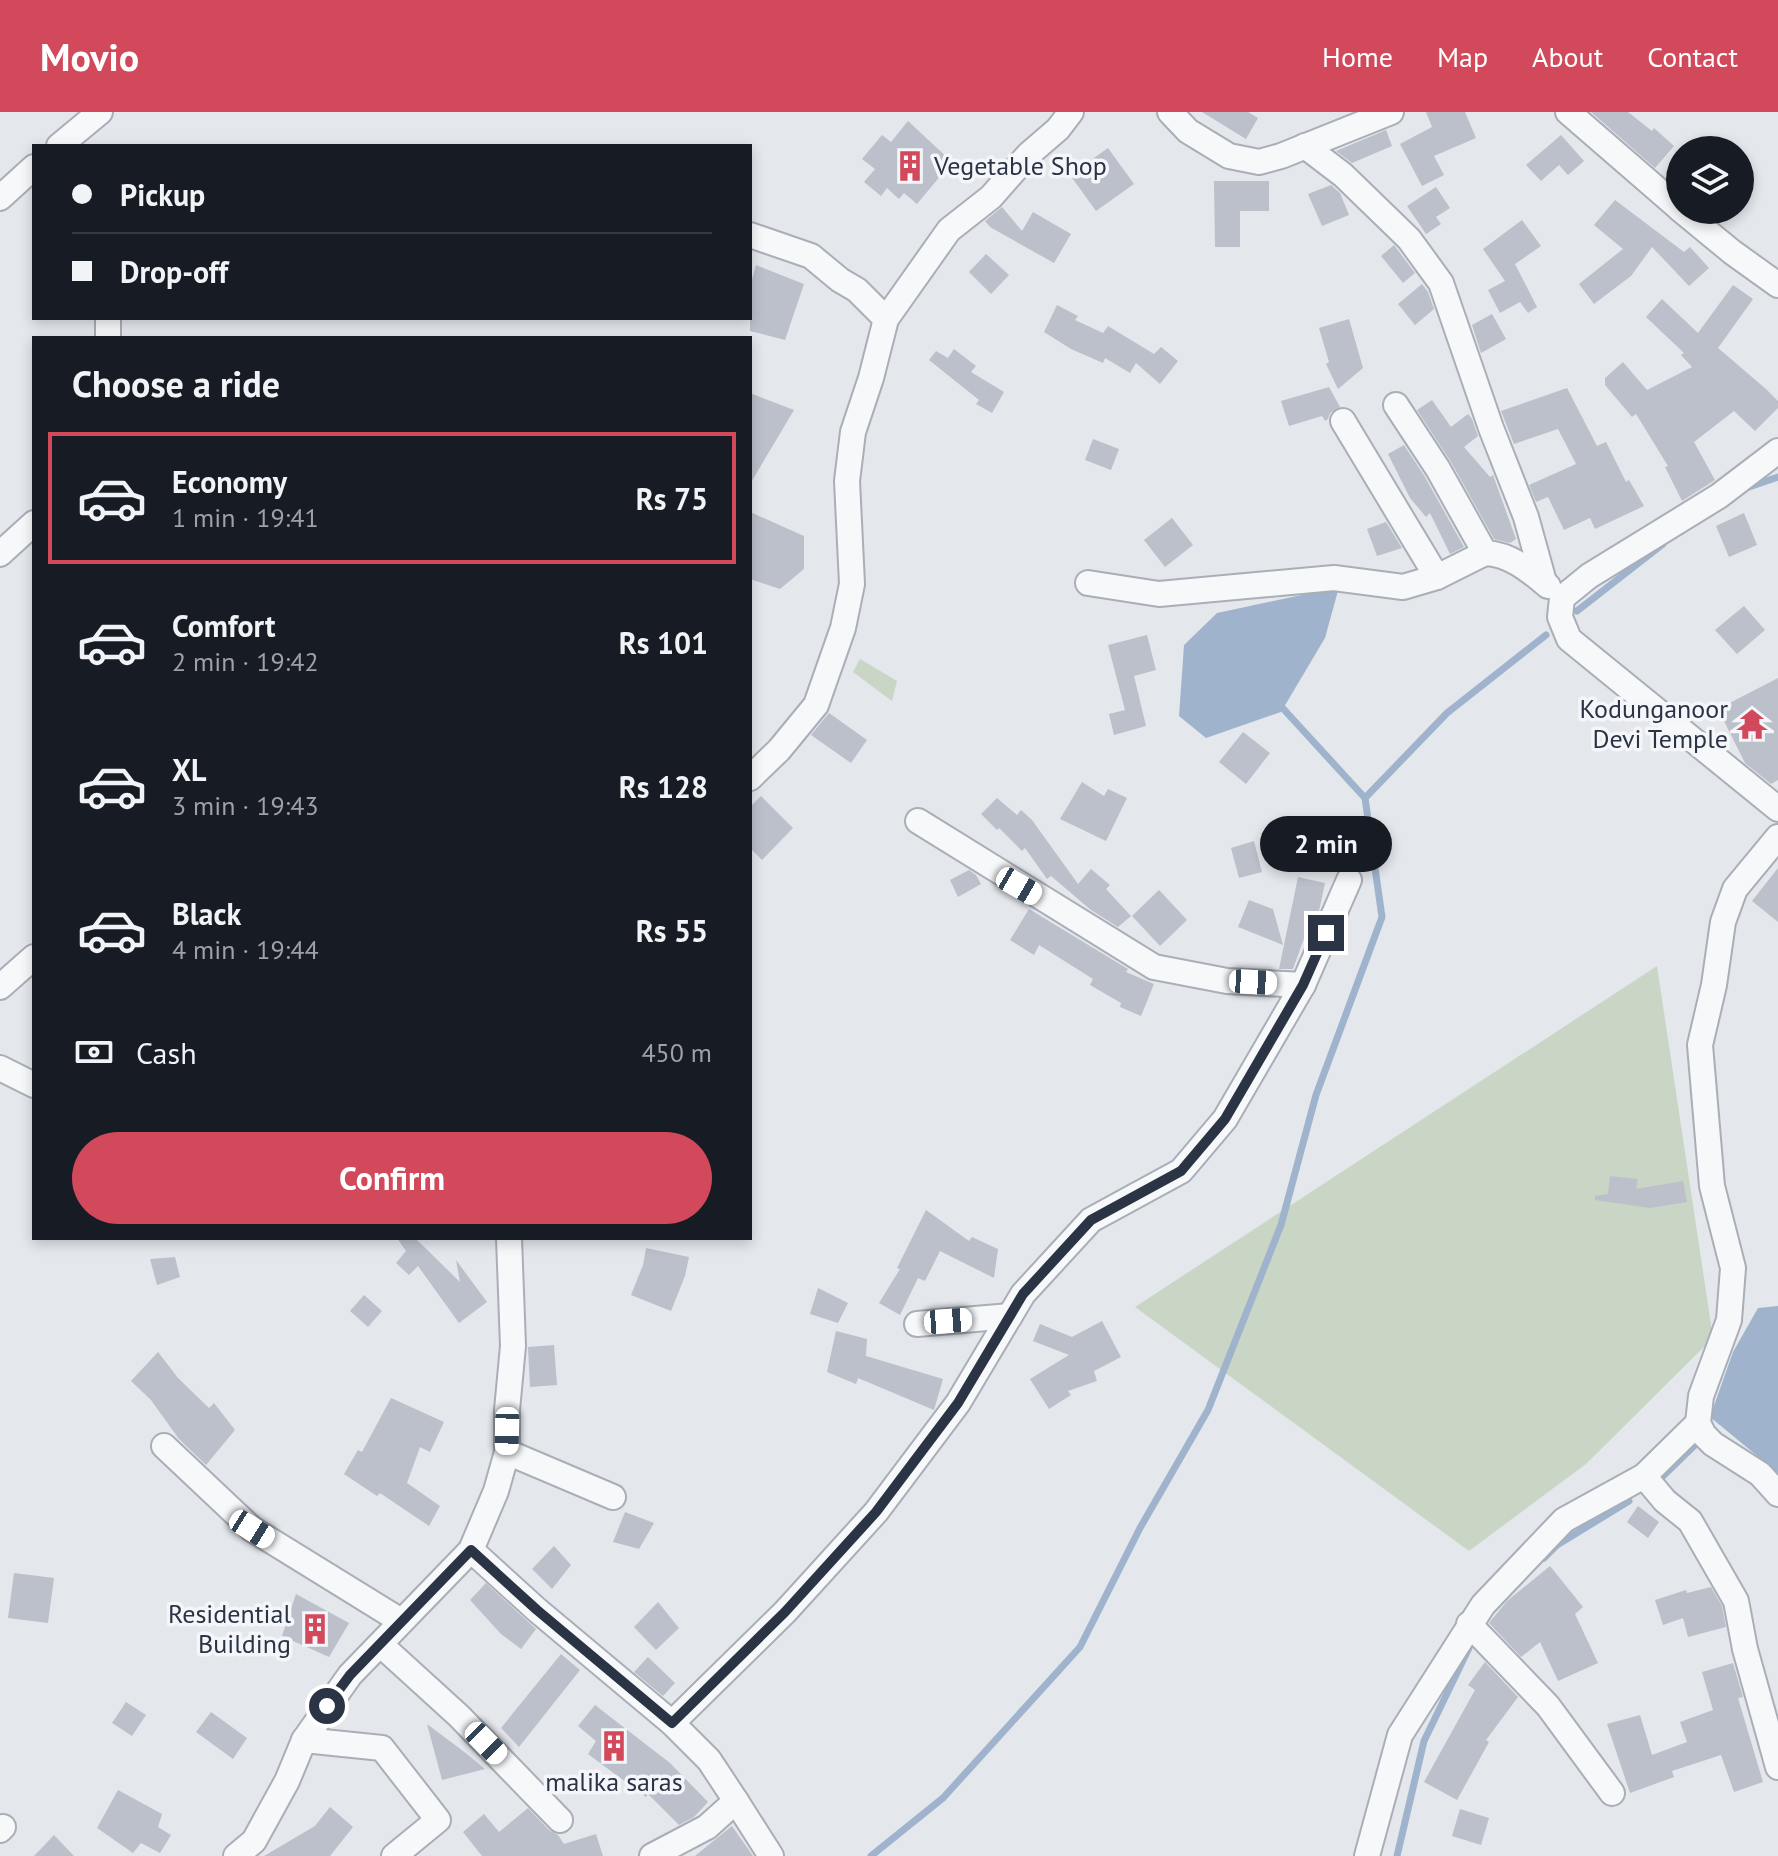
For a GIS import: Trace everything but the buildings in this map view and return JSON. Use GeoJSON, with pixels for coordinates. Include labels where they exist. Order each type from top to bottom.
{"type":"FeatureCollection","features":[{"type":"Feature","properties":{"kind":"street"},"geometry":{"type":"LineString","coordinates":[[61,144],[100,112]]}},
{"type":"Feature","properties":{"kind":"street"},"geometry":{"type":"LineString","coordinates":[[752,776],[779,750],[816,705],[843,628],[852,584],[847,481],[853,432],[886,319],[949,230],[991,197],[1071,112]]}},
{"type":"Feature","properties":{"kind":"street"},"geometry":{"type":"LineString","coordinates":[[1170,112],[1188,131],[1229,156],[1259,162],[1391,112]]}},
{"type":"Feature","properties":{"kind":"street"},"geometry":{"type":"LineString","coordinates":[[1568,112],[1666,198]]}},
{"type":"Feature","properties":{"kind":"street"},"geometry":{"type":"LineString","coordinates":[[1305,146],[1343,175],[1409,239],[1441,283],[1569,639],[1778,809]]}},
{"type":"Feature","properties":{"kind":"street"},"geometry":{"type":"LineString","coordinates":[[0,198],[32,171]]}},
{"type":"Feature","properties":{"kind":"street"},"geometry":{"type":"LineString","coordinates":[[1697,224],[1778,285]]}},
{"type":"Feature","properties":{"kind":"street"},"geometry":{"type":"LineString","coordinates":[[752,236],[811,256],[857,290],[886,319]]}},
{"type":"Feature","properties":{"kind":"street"},"geometry":{"type":"LineString","coordinates":[[1396,405],[1438,469],[1485,553]]}},
{"type":"Feature","properties":{"kind":"street"},"geometry":{"type":"LineString","coordinates":[[1343,421],[1437,577]]}},
{"type":"Feature","properties":{"kind":"street"},"geometry":{"type":"LineString","coordinates":[[1553,590],[1589,576],[1719,496],[1778,451]]}},
{"type":"Feature","properties":{"kind":"street"},"geometry":{"type":"LineString","coordinates":[[0,554],[32,525]]}},
{"type":"Feature","properties":{"kind":"street"},"geometry":{"type":"LineString","coordinates":[[1088,583],[1159,594],[1334,578],[1403,587],[1437,577],[1485,553],[1513,560],[1553,590]]}},
{"type":"Feature","properties":{"kind":"street"},"geometry":{"type":"LineString","coordinates":[[918,821],[1154,967],[1227,981],[1303,985]]}},
{"type":"Feature","properties":{"kind":"street"},"geometry":{"type":"LineString","coordinates":[[1778,837],[1735,889],[1723,922],[1714,985],[1700,1045],[1712,1186],[1733,1268],[1729,1320],[1701,1396],[1698,1423],[1713,1444],[1760,1474],[1778,1494]]}},
{"type":"Feature","properties":{"kind":"street"},"geometry":{"type":"LineString","coordinates":[[672,1723],[785,1612],[876,1512],[958,1403],[1023,1294],[1091,1220],[1181,1171],[1225,1119],[1303,985],[1349,880]]}},
{"type":"Feature","properties":{"kind":"street"},"geometry":{"type":"LineString","coordinates":[[0,987],[32,959]]}},
{"type":"Feature","properties":{"kind":"street"},"geometry":{"type":"LineString","coordinates":[[0,1068],[32,1084]]}},
{"type":"Feature","properties":{"kind":"street"},"geometry":{"type":"LineString","coordinates":[[252,1851],[304,1740],[350,1675],[471,1550],[496,1491],[507,1452],[513,1346],[509,1240]]}},
{"type":"Feature","properties":{"kind":"street"},"geometry":{"type":"LineString","coordinates":[[917,1324],[1010,1316]]}},
{"type":"Feature","properties":{"kind":"street"},"geometry":{"type":"LineString","coordinates":[[1367,1856],[1400,1735],[1483,1605],[1564,1520],[1644,1476],[1698,1423]]}},
{"type":"Feature","properties":{"kind":"street"},"geometry":{"type":"LineString","coordinates":[[164,1446],[252,1529],[401,1621]]}},
{"type":"Feature","properties":{"kind":"street"},"geometry":{"type":"LineString","coordinates":[[507,1452],[613,1497]]}},
{"type":"Feature","properties":{"kind":"street"},"geometry":{"type":"LineString","coordinates":[[1644,1476],[1665,1501],[1690,1521],[1736,1601],[1745,1649],[1778,1767]]}},
{"type":"Feature","properties":{"kind":"street"},"geometry":{"type":"LineString","coordinates":[[471,1550],[537,1610],[672,1723],[709,1760],[771,1856]]}},
{"type":"Feature","properties":{"kind":"street"},"geometry":{"type":"LineString","coordinates":[[1469,1624],[1548,1706],[1612,1793]]}},
{"type":"Feature","properties":{"kind":"street"},"geometry":{"type":"LineString","coordinates":[[381,1645],[459,1716],[560,1820]]}},
{"type":"Feature","properties":{"kind":"street"},"geometry":{"type":"LineString","coordinates":[[304,1740],[382,1748],[438,1820],[394,1856]]}},
{"type":"Feature","properties":{"kind":"street"},"geometry":{"type":"LineString","coordinates":[[652,1856],[707,1827],[736,1801]]}},
{"type":"Feature","properties":{"kind":"green space"},"geometry":{"type":"Polygon","coordinates":[[[860,659],[897,681],[892,701],[853,672],[860,659]]]}},
{"type":"Feature","properties":{"kind":"green space"},"geometry":{"type":"Polygon","coordinates":[[[1657,966],[1713,1338],[1586,1464],[1469,1551],[1135,1307],[1657,966]]]}},
{"type":"Feature","properties":{"kind":"water"},"geometry":{"type":"Polygon","coordinates":[[[1339,587],[1325,638],[1281,712],[1206,738],[1179,716],[1184,645],[1217,613],[1339,587]]]}},
{"type":"Feature","properties":{"kind":"water"},"geometry":{"type":"Polygon","coordinates":[[[1778,1306],[1778,1473],[1710,1417],[1733,1352],[1758,1308],[1778,1306]]]}},
{"type":"Feature","properties":{"kind":"waterway"},"geometry":{"type":"LineString","coordinates":[[1746,488],[1778,477]]}},
{"type":"Feature","properties":{"kind":"waterway"},"geometry":{"type":"LineString","coordinates":[[1577,611],[1663,544]]}},
{"type":"Feature","properties":{"kind":"waterway"},"geometry":{"type":"LineString","coordinates":[[1365,798],[1447,713],[1546,635]]}},
{"type":"Feature","properties":{"kind":"waterway"},"geometry":{"type":"LineString","coordinates":[[871,1856],[943,1798],[1080,1647],[1140,1528],[1208,1410],[1281,1225],[1316,1095],[1382,917],[1365,798],[1278,703]]}},
{"type":"Feature","properties":{"kind":"waterway"},"geometry":{"type":"LineString","coordinates":[[1661,1478],[1695,1445]]}},
{"type":"Feature","properties":{"kind":"waterway"},"geometry":{"type":"LineString","coordinates":[[1544,1558],[1557,1545],[1629,1501]]}},
{"type":"Feature","properties":{"kind":"waterway"},"geometry":{"type":"LineString","coordinates":[[1397,1856],[1424,1741],[1469,1648]]}},
{"type":"Feature","properties":{"kind":"place","name":"Vegetable Shop"},"geometry":{"type":"Point","coordinates":[910,166]}},
{"type":"Feature","properties":{"kind":"place","name":"Kodunganoor Devi Temple"},"geometry":{"type":"Point","coordinates":[1752,724]}},
{"type":"Feature","properties":{"kind":"place","name":"Residential Building"},"geometry":{"type":"Point","coordinates":[315,1629]}},
{"type":"Feature","properties":{"kind":"place","name":"malika saras"},"geometry":{"type":"Point","coordinates":[614,1746]}},
{"type":"Feature","properties":{"kind":"route"},"geometry":{"type":"LineString","coordinates":[[327,1706],[350,1675],[471,1550],[537,1610],[672,1723],[785,1612],[876,1512],[958,1403],[1023,1294],[1091,1220],[1181,1171],[1225,1119],[1303,985],[1326,933]]}}]}
